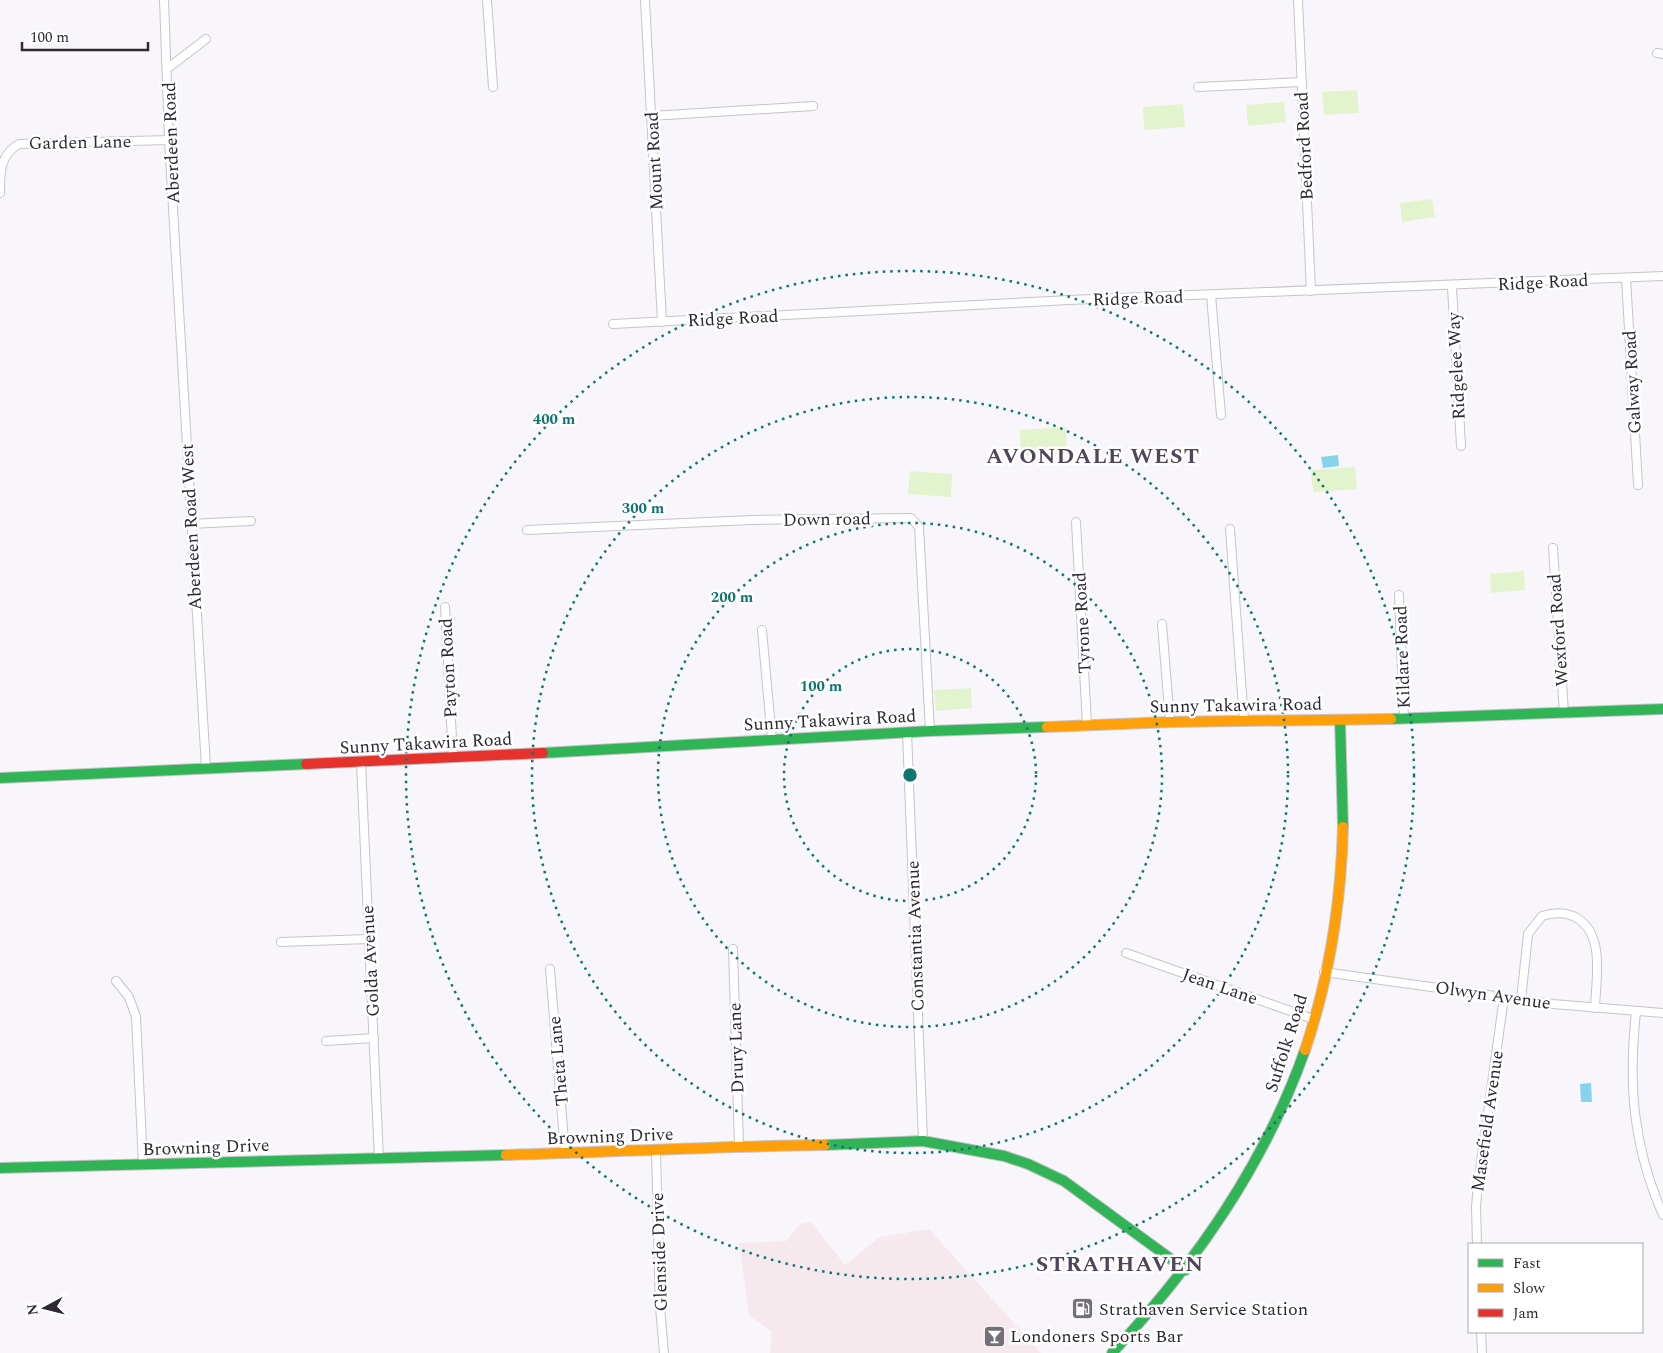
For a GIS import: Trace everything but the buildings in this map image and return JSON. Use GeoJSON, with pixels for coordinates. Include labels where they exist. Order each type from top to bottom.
{"type":"FeatureCollection","features":[{"type":"Feature","properties":{"kind":"street","name":"Aberdeen Road"},"geometry":{"type":"LineString","coordinates":[[164,0],[168,68],[169,140],[178,287]]}},
{"type":"Feature","properties":{"kind":"street"},"geometry":{"type":"LineString","coordinates":[[487,0],[493,87]]}},
{"type":"Feature","properties":{"kind":"street","name":"Mount Road"},"geometry":{"type":"LineString","coordinates":[[645,0],[662,322]]}},
{"type":"Feature","properties":{"kind":"street","name":"Bedford Road"},"geometry":{"type":"LineString","coordinates":[[1298,0],[1311,291]]}},
{"type":"Feature","properties":{"kind":"street"},"geometry":{"type":"LineString","coordinates":[[168,68],[206,40]]}},
{"type":"Feature","properties":{"kind":"street"},"geometry":{"type":"LineString","coordinates":[[1198,87],[1302,82]]}},
{"type":"Feature","properties":{"kind":"street"},"geometry":{"type":"LineString","coordinates":[[651,116],[813,106]]}},
{"type":"Feature","properties":{"kind":"street","name":"Garden Lane"},"geometry":{"type":"LineString","coordinates":[[0,193],[2,158],[6,152],[19,144],[169,140]]}},
{"type":"Feature","properties":{"kind":"street","name":"Ridge Road"},"geometry":{"type":"LineString","coordinates":[[613,324],[1070,300],[1452,287],[1663,276]]}},
{"type":"Feature","properties":{"kind":"street","name":"Galway Road"},"geometry":{"type":"LineString","coordinates":[[1626,278],[1638,485]]}},
{"type":"Feature","properties":{"kind":"street","name":"Aberdeen Road West"},"geometry":{"type":"LineString","coordinates":[[178,287],[190,524],[206,768]]}},
{"type":"Feature","properties":{"kind":"street","name":"Ridgelee Way"},"geometry":{"type":"LineString","coordinates":[[1452,287],[1461,446]]}},
{"type":"Feature","properties":{"kind":"street"},"geometry":{"type":"LineString","coordinates":[[1211,295],[1221,415]]}},
{"type":"Feature","properties":{"kind":"street","name":"Down road"},"geometry":{"type":"LineString","coordinates":[[527,530],[752,520],[911,518],[919,527],[930,731]]}},
{"type":"Feature","properties":{"kind":"street"},"geometry":{"type":"LineString","coordinates":[[190,524],[251,521]]}},
{"type":"Feature","properties":{"kind":"street","name":"Tyrone Road"},"geometry":{"type":"LineString","coordinates":[[1076,522],[1087,725]]}},
{"type":"Feature","properties":{"kind":"street"},"geometry":{"type":"LineString","coordinates":[[1230,529],[1244,721]]}},
{"type":"Feature","properties":{"kind":"street","name":"Wexford Road"},"geometry":{"type":"LineString","coordinates":[[1553,548],[1564,713]]}},
{"type":"Feature","properties":{"kind":"street","name":"Kildare Road"},"geometry":{"type":"LineString","coordinates":[[1399,595],[1404,719]]}},
{"type":"Feature","properties":{"kind":"street","name":"Payton Road"},"geometry":{"type":"LineString","coordinates":[[445,607],[453,758]]}},
{"type":"Feature","properties":{"kind":"street"},"geometry":{"type":"LineString","coordinates":[[1162,624],[1170,722]]}},
{"type":"Feature","properties":{"kind":"street"},"geometry":{"type":"LineString","coordinates":[[762,630],[772,740]]}},
{"type":"Feature","properties":{"kind":"street","name":"Sunny Takawira Road"},"geometry":{"type":"LineString","coordinates":[[0,778],[361,763],[930,731],[1170,722],[1404,719],[1663,709]]}},
{"type":"Feature","properties":{"kind":"street","name":"Suffolk Road"},"geometry":{"type":"LineString","coordinates":[[1112,1353],[1150,1313],[1186,1270],[1257,1162],[1297,1073],[1314,1019],[1335,913],[1343,838],[1340,720]]}},
{"type":"Feature","properties":{"kind":"street","name":"Constantia Avenue"},"geometry":{"type":"LineString","coordinates":[[907,732],[923,1141]]}},
{"type":"Feature","properties":{"kind":"street","name":"Golda Avenue"},"geometry":{"type":"LineString","coordinates":[[361,763],[379,1159]]}},
{"type":"Feature","properties":{"kind":"street"},"geometry":{"type":"LineString","coordinates":[[1521,1000],[1528,934],[1542,916],[1560,913],[1569,914],[1585,923],[1592,934],[1596,951],[1595,1008]]}},
{"type":"Feature","properties":{"kind":"street"},"geometry":{"type":"LineString","coordinates":[[281,942],[369,939]]}},
{"type":"Feature","properties":{"kind":"street","name":"Drury Lane"},"geometry":{"type":"LineString","coordinates":[[733,949],[739,1146]]}},
{"type":"Feature","properties":{"kind":"street","name":"Jean Lane"},"geometry":{"type":"LineString","coordinates":[[1126,953],[1314,1019]]}},
{"type":"Feature","properties":{"kind":"street","name":"Theta Lane"},"geometry":{"type":"LineString","coordinates":[[550,969],[565,1153]]}},
{"type":"Feature","properties":{"kind":"street","name":"Olwyn Avenue"},"geometry":{"type":"LineString","coordinates":[[1324,972],[1504,998],[1636,1012],[1663,1013]]}},
{"type":"Feature","properties":{"kind":"street"},"geometry":{"type":"LineString","coordinates":[[116,981],[129,997],[136,1017],[143,1164]]}},
{"type":"Feature","properties":{"kind":"street","name":"Masefield Avenue"},"geometry":{"type":"LineString","coordinates":[[1477,1243],[1476,1207],[1478,1184],[1504,998]]}},
{"type":"Feature","properties":{"kind":"street"},"geometry":{"type":"LineString","coordinates":[[1636,1012],[1631,1059],[1636,1125],[1656,1200],[1663,1215]]}},
{"type":"Feature","properties":{"kind":"street"},"geometry":{"type":"LineString","coordinates":[[326,1040],[374,1038]]}},
{"type":"Feature","properties":{"kind":"street","name":"Browning Drive"},"geometry":{"type":"LineString","coordinates":[[0,1168],[656,1152],[739,1146],[839,1145],[923,1141],[1004,1156],[1046,1172],[1064,1181],[1186,1270]]}},
{"type":"Feature","properties":{"kind":"street","name":"Glenside Drive"},"geometry":{"type":"LineString","coordinates":[[656,1152],[660,1307],[664,1353]]}},
{"type":"Feature","properties":{"kind":"street"},"geometry":{"type":"LineString","coordinates":[[1481,1333],[1482,1353]]}},
{"type":"Feature","properties":{"kind":"shaded area"},"geometry":{"type":"Polygon","coordinates":[[[811,1222],[845,1265],[880,1237],[929,1229],[1041,1353],[770,1353],[772,1332],[749,1315],[739,1243],[786,1241],[800,1224],[811,1222]]]}},
{"type":"Feature","properties":{"kind":"green space"},"geometry":{"type":"Polygon","coordinates":[[[1357,90],[1359,113],[1324,115],[1322,92],[1357,90]]]}},
{"type":"Feature","properties":{"kind":"green space"},"geometry":{"type":"Polygon","coordinates":[[[1284,102],[1286,122],[1248,126],[1246,105],[1284,102]]]}},
{"type":"Feature","properties":{"kind":"green space"},"geometry":{"type":"Polygon","coordinates":[[[1183,104],[1185,127],[1144,130],[1143,107],[1183,104]]]}},
{"type":"Feature","properties":{"kind":"green space"},"geometry":{"type":"Polygon","coordinates":[[[1432,199],[1435,217],[1402,222],[1400,203],[1432,199]]]}},
{"type":"Feature","properties":{"kind":"green space"},"geometry":{"type":"Polygon","coordinates":[[[1066,427],[1067,454],[1021,456],[1020,430],[1066,427]]]}},
{"type":"Feature","properties":{"kind":"green space"},"geometry":{"type":"Polygon","coordinates":[[[1355,467],[1357,489],[1313,492],[1311,470],[1355,467]]]}},
{"type":"Feature","properties":{"kind":"green space"},"geometry":{"type":"Polygon","coordinates":[[[910,471],[952,474],[951,497],[908,494],[910,471]]]}},
{"type":"Feature","properties":{"kind":"green space"},"geometry":{"type":"Polygon","coordinates":[[[1524,571],[1525,590],[1491,593],[1490,574],[1524,571]]]}},
{"type":"Feature","properties":{"kind":"green space"},"geometry":{"type":"Polygon","coordinates":[[[971,688],[972,708],[936,711],[934,690],[971,688]]]}},
{"type":"Feature","properties":{"kind":"water"},"geometry":{"type":"Polygon","coordinates":[[[1338,455],[1339,466],[1323,468],[1321,457],[1338,455]]]}},
{"type":"Feature","properties":{"kind":"water"},"geometry":{"type":"Polygon","coordinates":[[[1591,1083],[1592,1102],[1581,1102],[1580,1084],[1591,1083]]]}},
{"type":"Feature","properties":{"kind":"traffic: fast"},"geometry":{"type":"LineString","coordinates":[[1391,719],[1663,709]]}},
{"type":"Feature","properties":{"kind":"traffic: fast"},"geometry":{"type":"LineString","coordinates":[[1340,720],[1343,827]]}},
{"type":"Feature","properties":{"kind":"traffic: fast"},"geometry":{"type":"LineString","coordinates":[[543,753],[930,731],[1047,727]]}},
{"type":"Feature","properties":{"kind":"traffic: fast"},"geometry":{"type":"LineString","coordinates":[[0,778],[306,764]]}},
{"type":"Feature","properties":{"kind":"traffic: fast"},"geometry":{"type":"LineString","coordinates":[[1112,1353],[1199,1249],[1224,1212],[1269,1134],[1305,1050]]}},
{"type":"Feature","properties":{"kind":"traffic: fast"},"geometry":{"type":"LineString","coordinates":[[825,1145],[923,1141],[1004,1156],[1028,1164],[1064,1181],[1186,1270]]}},
{"type":"Feature","properties":{"kind":"traffic: fast"},"geometry":{"type":"LineString","coordinates":[[0,1168],[506,1155]]}},
{"type":"Feature","properties":{"kind":"traffic: slow"},"geometry":{"type":"LineString","coordinates":[[1047,727],[1170,722],[1391,719]]}},
{"type":"Feature","properties":{"kind":"traffic: slow"},"geometry":{"type":"LineString","coordinates":[[1305,1050],[1321,996],[1332,940],[1340,884],[1343,827]]}},
{"type":"Feature","properties":{"kind":"traffic: slow"},"geometry":{"type":"LineString","coordinates":[[506,1155],[825,1145]]}},
{"type":"Feature","properties":{"kind":"traffic: jam"},"geometry":{"type":"LineString","coordinates":[[306,764],[543,753]]}},
{"type":"Feature","properties":{"kind":"place","name":"Strathaven Service Station"},"geometry":{"type":"Point","coordinates":[1083,1309]}},
{"type":"Feature","properties":{"kind":"place","name":"Londoners Sports Bar"},"geometry":{"type":"Point","coordinates":[994,1336]}},
{"type":"Feature","properties":{"kind":"district","name":"AVONDALE WEST"},"geometry":{"type":"Point","coordinates":[1093,455]}},
{"type":"Feature","properties":{"kind":"district","name":"STRATHAVEN"},"geometry":{"type":"Point","coordinates":[1120,1263]}}]}
